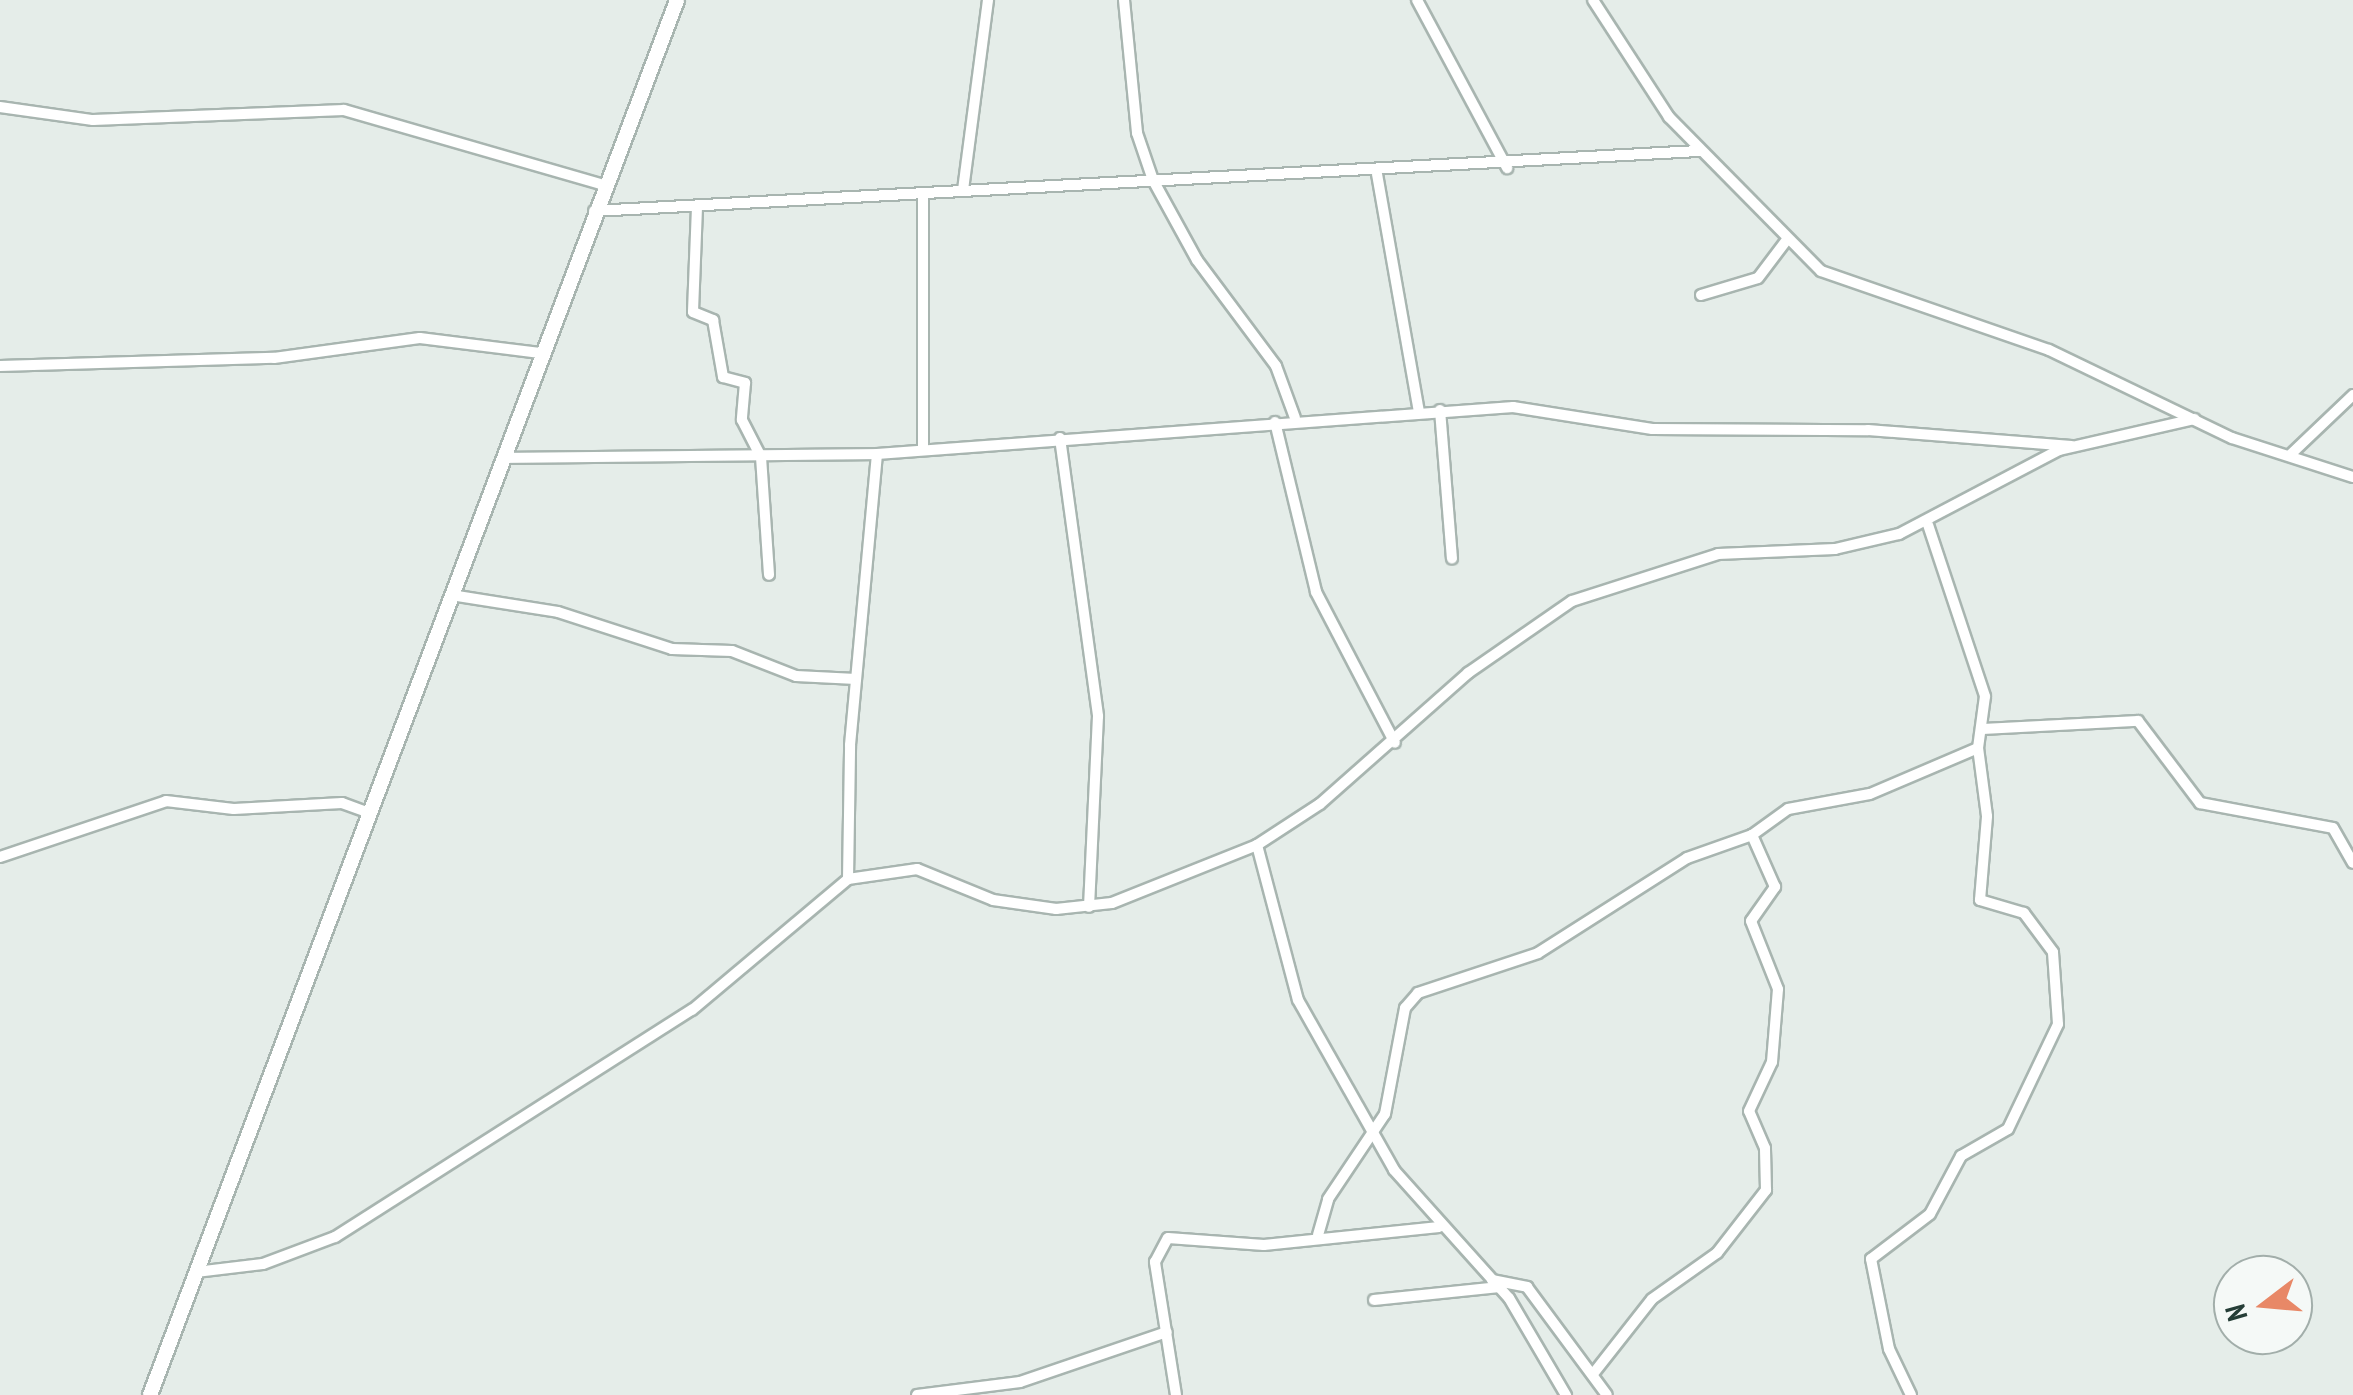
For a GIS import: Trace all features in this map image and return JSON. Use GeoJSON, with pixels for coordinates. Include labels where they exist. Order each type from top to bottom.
{"type":"FeatureCollection","features":[{"type":"Feature","properties":{"kind":"main road"},"geometry":{"type":"LineString","coordinates":[[150,1395],[364,811],[451,595],[593,211],[677,0]]}},
{"type":"Feature","properties":{"kind":"street"},"geometry":{"type":"LineString","coordinates":[[963,190],[988,0]]}},
{"type":"Feature","properties":{"kind":"street"},"geometry":{"type":"LineString","coordinates":[[1124,0],[1138,133],[1153,180],[1197,260],[1276,366],[1295,418]]}},
{"type":"Feature","properties":{"kind":"street"},"geometry":{"type":"LineString","coordinates":[[1416,0],[1508,168]]}},
{"type":"Feature","properties":{"kind":"street"},"geometry":{"type":"LineString","coordinates":[[1593,0],[1700,151],[1786,241],[1855,288],[2048,350],[2194,419],[2353,478]]}},
{"type":"Feature","properties":{"kind":"street"},"geometry":{"type":"LineString","coordinates":[[0,107],[92,120],[344,110],[604,185]]}},
{"type":"Feature","properties":{"kind":"street"},"geometry":{"type":"LineString","coordinates":[[593,211],[1153,180],[1508,168],[1700,151]]}},
{"type":"Feature","properties":{"kind":"street"},"geometry":{"type":"LineString","coordinates":[[1376,174],[1420,413]]}},
{"type":"Feature","properties":{"kind":"street"},"geometry":{"type":"LineString","coordinates":[[923,193],[923,450]]}},
{"type":"Feature","properties":{"kind":"street"},"geometry":{"type":"LineString","coordinates":[[697,207],[693,312],[713,320],[723,377],[745,383],[742,420],[761,457],[770,575]]}},
{"type":"Feature","properties":{"kind":"street"},"geometry":{"type":"LineString","coordinates":[[1700,295],[1758,278],[1786,241]]}},
{"type":"Feature","properties":{"kind":"street"},"geometry":{"type":"LineString","coordinates":[[0,366],[309,356],[420,338],[540,353]]}},
{"type":"Feature","properties":{"kind":"street"},"geometry":{"type":"LineString","coordinates":[[2290,455],[2353,395]]}},
{"type":"Feature","properties":{"kind":"street"},"geometry":{"type":"LineString","coordinates":[[502,458],[877,454],[1295,418],[1514,407],[1652,429],[1868,430],[2074,446]]}},
{"type":"Feature","properties":{"kind":"street"},"geometry":{"type":"LineString","coordinates":[[1440,410],[1452,560]]}},
{"type":"Feature","properties":{"kind":"street"},"geometry":{"type":"LineString","coordinates":[[196,1272],[264,1264],[335,1238],[692,1010],[848,879],[917,869],[993,900],[1089,907],[1257,844],[1395,743],[1468,673],[1572,601],[1718,554],[1835,549],[1928,524],[2022,466],[2074,446],[2194,419]]}},
{"type":"Feature","properties":{"kind":"street"},"geometry":{"type":"LineString","coordinates":[[1275,422],[1316,592],[1395,743]]}},
{"type":"Feature","properties":{"kind":"street"},"geometry":{"type":"LineString","coordinates":[[1060,438],[1098,716],[1089,907]]}},
{"type":"Feature","properties":{"kind":"street"},"geometry":{"type":"LineString","coordinates":[[848,879],[856,679],[877,454]]}},
{"type":"Feature","properties":{"kind":"street"},"geometry":{"type":"LineString","coordinates":[[1911,1395],[1889,1349],[1871,1259],[1930,1214],[1960,1156],[2008,1129],[2058,1024],[2053,952],[2024,913],[1980,900],[1987,799],[1978,748],[1984,729],[1984,696],[1928,524]]}},
{"type":"Feature","properties":{"kind":"street"},"geometry":{"type":"LineString","coordinates":[[451,595],[558,612],[672,649],[732,651],[796,676],[856,679]]}},
{"type":"Feature","properties":{"kind":"street"},"geometry":{"type":"LineString","coordinates":[[1984,729],[2138,720],[2200,803],[2333,828],[2353,862]]}},
{"type":"Feature","properties":{"kind":"street"},"geometry":{"type":"LineString","coordinates":[[1318,1236],[1328,1199],[1375,1132],[1410,999],[1538,953],[1686,858],[1752,835],[1788,809],[1870,794],[1978,748]]}},
{"type":"Feature","properties":{"kind":"street"},"geometry":{"type":"LineString","coordinates":[[0,857],[166,801],[234,809],[342,802],[364,811]]}},
{"type":"Feature","properties":{"kind":"street"},"geometry":{"type":"LineString","coordinates":[[1593,1374],[1652,1299],[1717,1253],[1766,1190],[1765,1148],[1749,1112],[1772,1062],[1778,989],[1750,921],[1775,887],[1752,835]]}},
{"type":"Feature","properties":{"kind":"street"},"geometry":{"type":"LineString","coordinates":[[1257,844],[1298,1000],[1375,1132],[1440,1227],[1495,1284],[1566,1395]]}},
{"type":"Feature","properties":{"kind":"street"},"geometry":{"type":"LineString","coordinates":[[1176,1395],[1156,1253],[1168,1238],[1264,1244],[1440,1227]]}},
{"type":"Feature","properties":{"kind":"street"},"geometry":{"type":"LineString","coordinates":[[1374,1300],[1495,1284],[1527,1287],[1607,1395]]}},
{"type":"Feature","properties":{"kind":"street"},"geometry":{"type":"LineString","coordinates":[[917,1395],[1020,1382],[1166,1332]]}}]}
